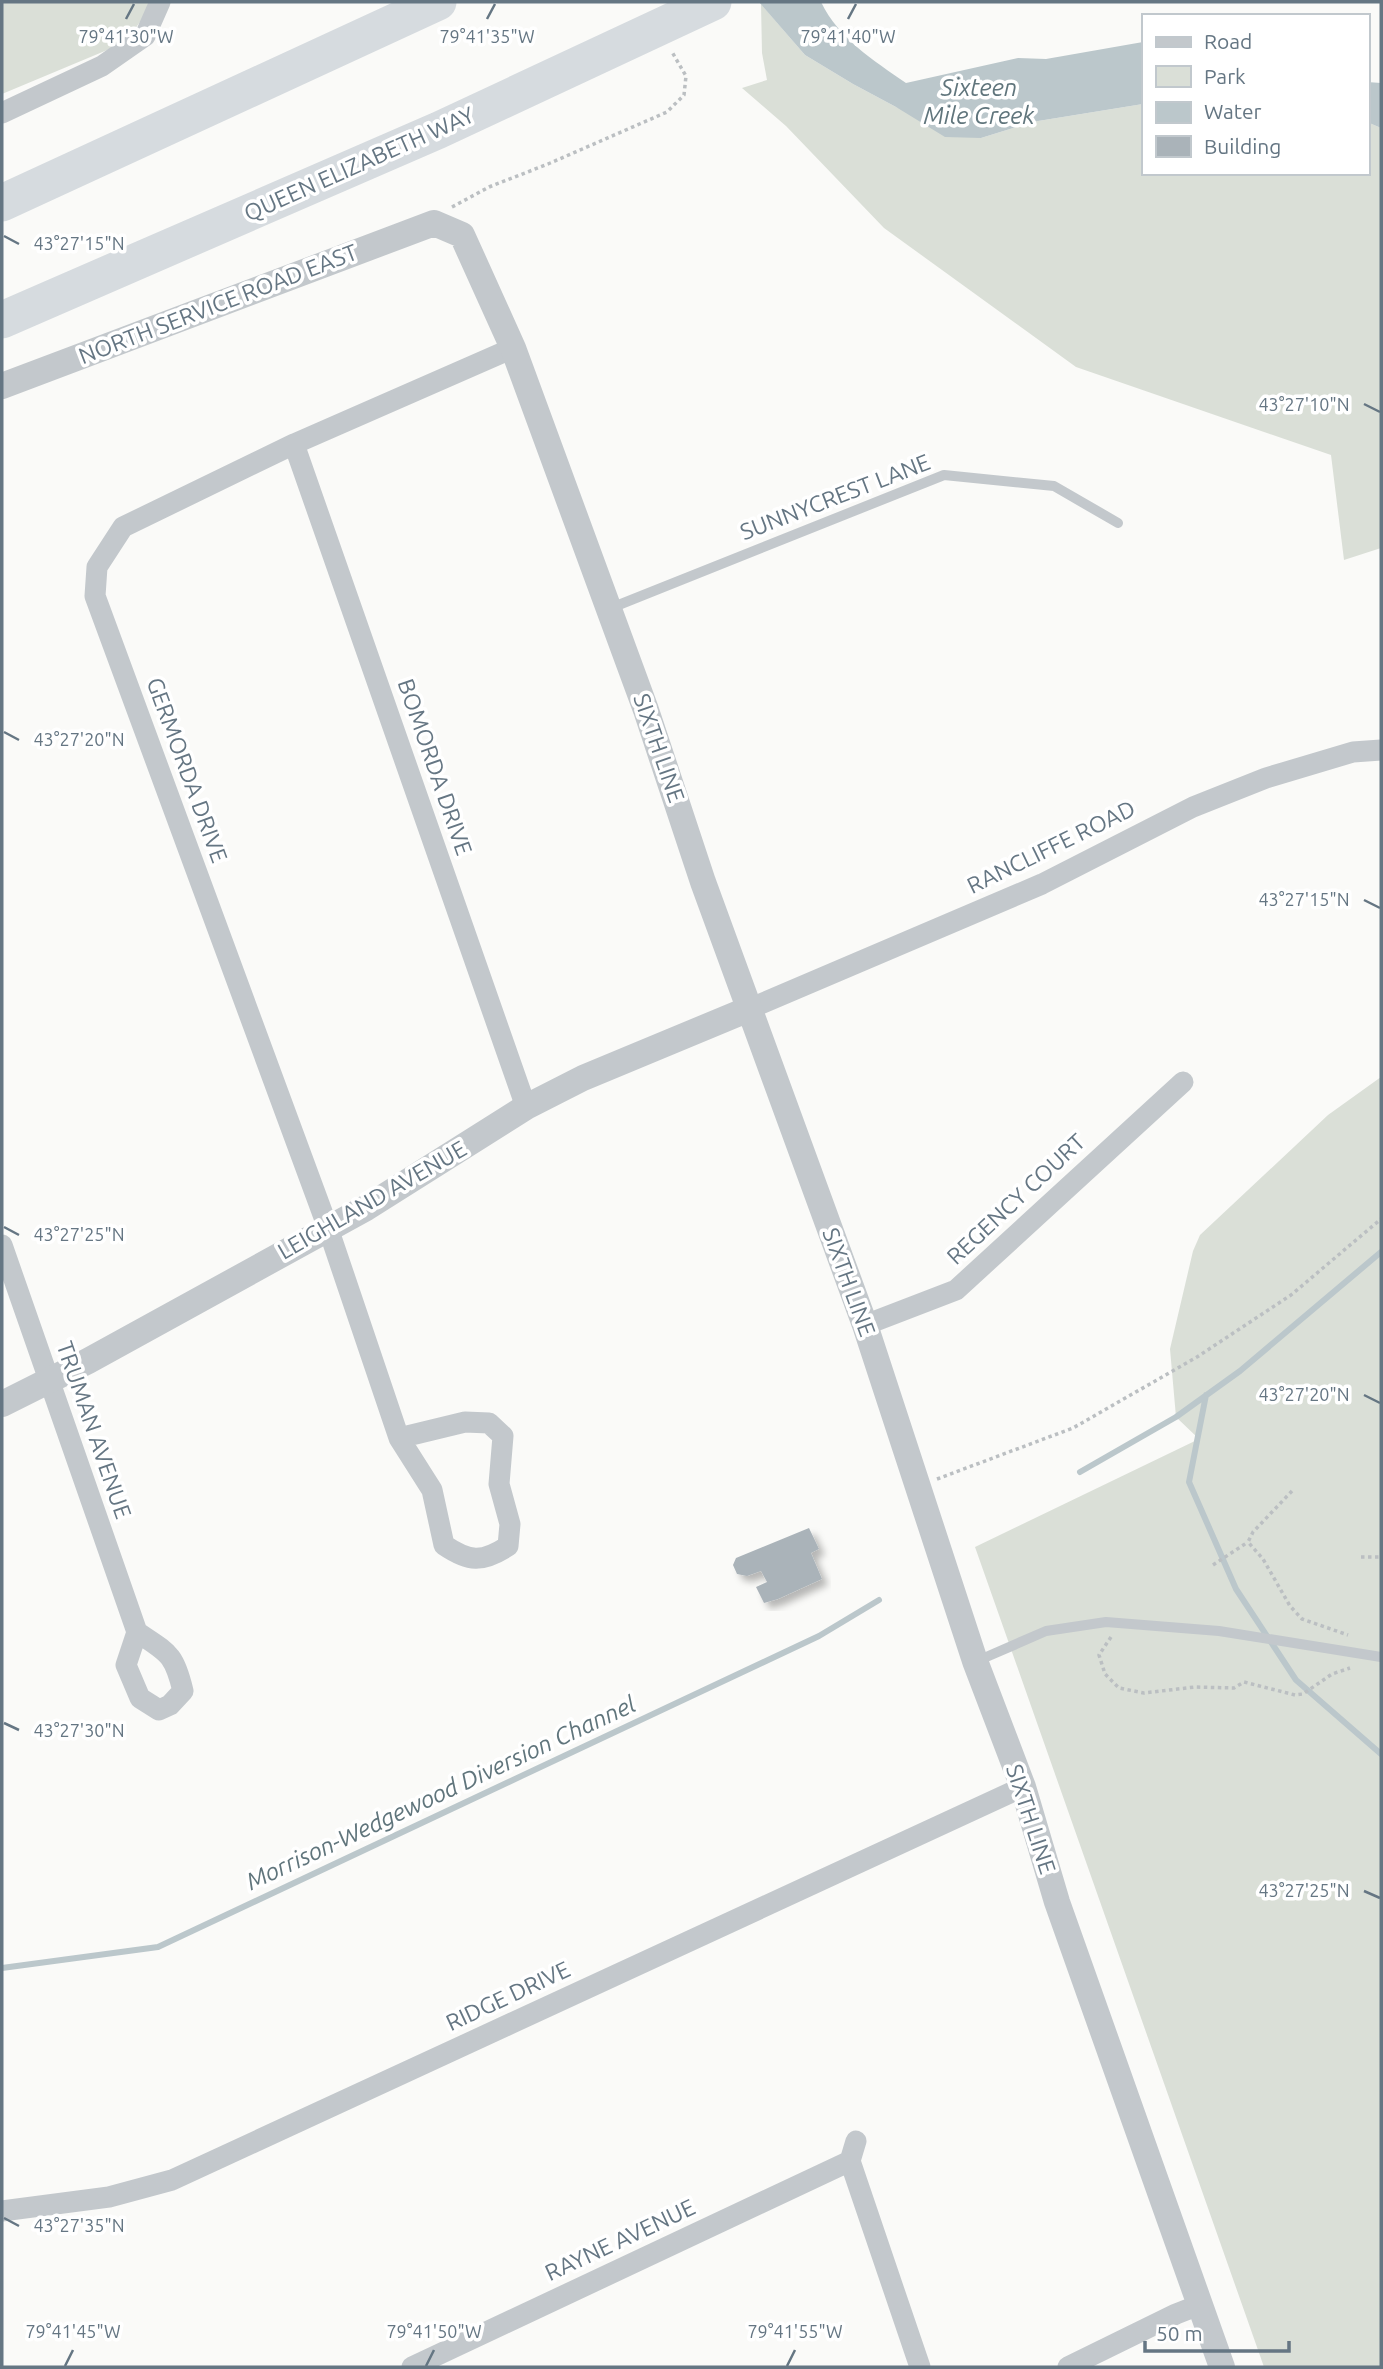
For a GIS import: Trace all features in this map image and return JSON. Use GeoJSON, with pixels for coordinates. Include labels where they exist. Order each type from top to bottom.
{"type":"FeatureCollection","features":[{"type":"Feature","properties":{"kind":"highway"},"geometry":{"type":"LineString","coordinates":[[2,203],[438,2]]}},
{"type":"Feature","properties":{"kind":"highway","name":"QUEEN ELIZABETH WAY"},"geometry":{"type":"LineString","coordinates":[[2,320],[439,130],[654,40],[713,2]]}},
{"type":"Feature","properties":{"kind":"street"},"geometry":{"type":"LineString","coordinates":[[2,113],[102,66],[145,36],[160,2]]}},
{"type":"Feature","properties":{"kind":"street","name":"SIXTH LINE"},"geometry":{"type":"LineString","coordinates":[[434,223],[462,235],[513,348],[610,609],[703,882],[865,1325],[975,1661],[1023,1787],[1057,1902],[1222,2367]]}},
{"type":"Feature","properties":{"kind":"street","name":"NORTH SERVICE ROAD EAST"},"geometry":{"type":"LineString","coordinates":[[2,386],[434,223]]}},
{"type":"Feature","properties":{"kind":"street","name":"GERMORDA DRIVE"},"geometry":{"type":"LineString","coordinates":[[399,1438],[465,1422],[489,1423],[503,1436],[499,1484],[510,1524],[508,1546],[491,1557],[463,1558],[444,1545],[432,1490],[399,1438],[328,1228],[95,596],[97,567],[122,527],[294,444],[513,348]]}},
{"type":"Feature","properties":{"kind":"street","name":"BOMORDA DRIVE"},"geometry":{"type":"LineString","coordinates":[[294,444],[526,1107]]}},
{"type":"Feature","properties":{"kind":"street","name":"RANCLIFFE ROAD"},"geometry":{"type":"LineString","coordinates":[[749,1009],[1042,884],[1193,807],[1278,774],[1353,752],[1381,750]]}},
{"type":"Feature","properties":{"kind":"street","name":"LEIGHLAND AVENUE"},"geometry":{"type":"LineString","coordinates":[[2,1404],[88,1361],[366,1208],[526,1107],[583,1078],[749,1009]]}},
{"type":"Feature","properties":{"kind":"street","name":"REGENCY COURT"},"geometry":{"type":"LineString","coordinates":[[865,1325],[956,1290],[1183,1082]]}},
{"type":"Feature","properties":{"kind":"street","name":"TRUMAN AVENUE"},"geometry":{"type":"LineString","coordinates":[[2,1245],[137,1632]]}},
{"type":"Feature","properties":{"kind":"street","name":"RIDGE DRIVE"},"geometry":{"type":"LineString","coordinates":[[2,2211],[109,2197],[172,2180],[1023,1787]]}},
{"type":"Feature","properties":{"kind":"street","name":"RAYNE AVENUE"},"geometry":{"type":"LineString","coordinates":[[412,2367],[853,2151],[920,2367]]}},
{"type":"Feature","properties":{"kind":"street"},"geometry":{"type":"LineString","coordinates":[[1069,2367],[1199,2305]]}},
{"type":"Feature","properties":{"kind":"lane","name":"SUNNYCREST LANE"},"geometry":{"type":"LineString","coordinates":[[610,609],[944,475],[1054,486],[1118,523]]}},
{"type":"Feature","properties":{"kind":"lane"},"geometry":{"type":"LineString","coordinates":[[975,1661],[1046,1631],[1106,1622],[1219,1632],[1381,1657]]}},
{"type":"Feature","properties":{"kind":"path"},"geometry":{"type":"LineString","coordinates":[[434,223],[454,205],[489,187],[667,113],[684,96],[686,75],[654,40]]}},
{"type":"Feature","properties":{"kind":"path"},"geometry":{"type":"LineString","coordinates":[[918,1486],[1073,1428],[1198,1357],[1291,1295],[1381,1219]]}},
{"type":"Feature","properties":{"kind":"path"},"geometry":{"type":"LineString","coordinates":[[1213,1565],[1248,1542],[1253,1532],[1292,1492]]}},
{"type":"Feature","properties":{"kind":"path"},"geometry":{"type":"LineString","coordinates":[[1248,1542],[1264,1559],[1290,1606],[1302,1619],[1349,1635]]}},
{"type":"Feature","properties":{"kind":"path"},"geometry":{"type":"LineString","coordinates":[[1361,1557],[1381,1556]]}},
{"type":"Feature","properties":{"kind":"path"},"geometry":{"type":"LineString","coordinates":[[1120,1623],[1099,1655],[1105,1674],[1119,1688],[1144,1693],[1195,1688],[1234,1688],[1244,1682],[1294,1695],[1303,1694],[1332,1674]]}},
{"type":"Feature","properties":{"kind":"green space"},"geometry":{"type":"Polygon","coordinates":[[[2,2],[150,2],[150,9],[124,43],[2,94],[2,2]]]}},
{"type":"Feature","properties":{"kind":"green space"},"geometry":{"type":"Polygon","coordinates":[[[761,4],[805,55],[896,107],[981,138],[1032,122],[1142,104],[1142,175],[1369,175],[1369,123],[1381,128],[1381,548],[1344,560],[1331,455],[1076,367],[884,228],[786,126],[742,88],[767,80],[762,53],[761,4]]]}},
{"type":"Feature","properties":{"kind":"green space"},"geometry":{"type":"Polygon","coordinates":[[[1381,1077],[1381,2367],[1264,2367],[975,1547],[1199,1439],[1176,1417],[1170,1349],[1193,1251],[1200,1235],[1328,1115],[1381,1077]]]}},
{"type":"Feature","properties":{"kind":"water","name":"Sixteen Mile Creek"},"geometry":{"type":"Polygon","coordinates":[[[759,2],[821,2],[847,38],[906,83],[1018,58],[1046,59],[1142,42],[1142,104],[1032,122],[981,138],[945,137],[805,55],[759,2]]]}},
{"type":"Feature","properties":{"kind":"water"},"geometry":{"type":"Polygon","coordinates":[[[1369,82],[1381,83],[1381,128],[1369,123],[1369,82]]]}},
{"type":"Feature","properties":{"kind":"building"},"geometry":{"type":"Polygon","coordinates":[[[809,1528],[819,1549],[811,1553],[822,1579],[764,1603],[756,1587],[767,1582],[761,1571],[747,1576],[737,1574],[733,1565],[736,1558],[809,1528]]]}},
{"type":"Feature","properties":{"kind":"waterway","name":"Morrison-Wedgewood Diversion Channel"},"geometry":{"type":"LineString","coordinates":[[1080,1472],[1176,1417],[1240,1371],[1381,1252]]}},
{"type":"Feature","properties":{"kind":"waterway"},"geometry":{"type":"LineString","coordinates":[[1206,1395],[1189,1482],[1236,1589],[1296,1680],[1381,1754]]}},
{"type":"Feature","properties":{"kind":"waterway","name":"Morrison-Wedgewood Diversion Channel"},"geometry":{"type":"LineString","coordinates":[[2,1968],[158,1947],[819,1636],[879,1600]]}}]}
